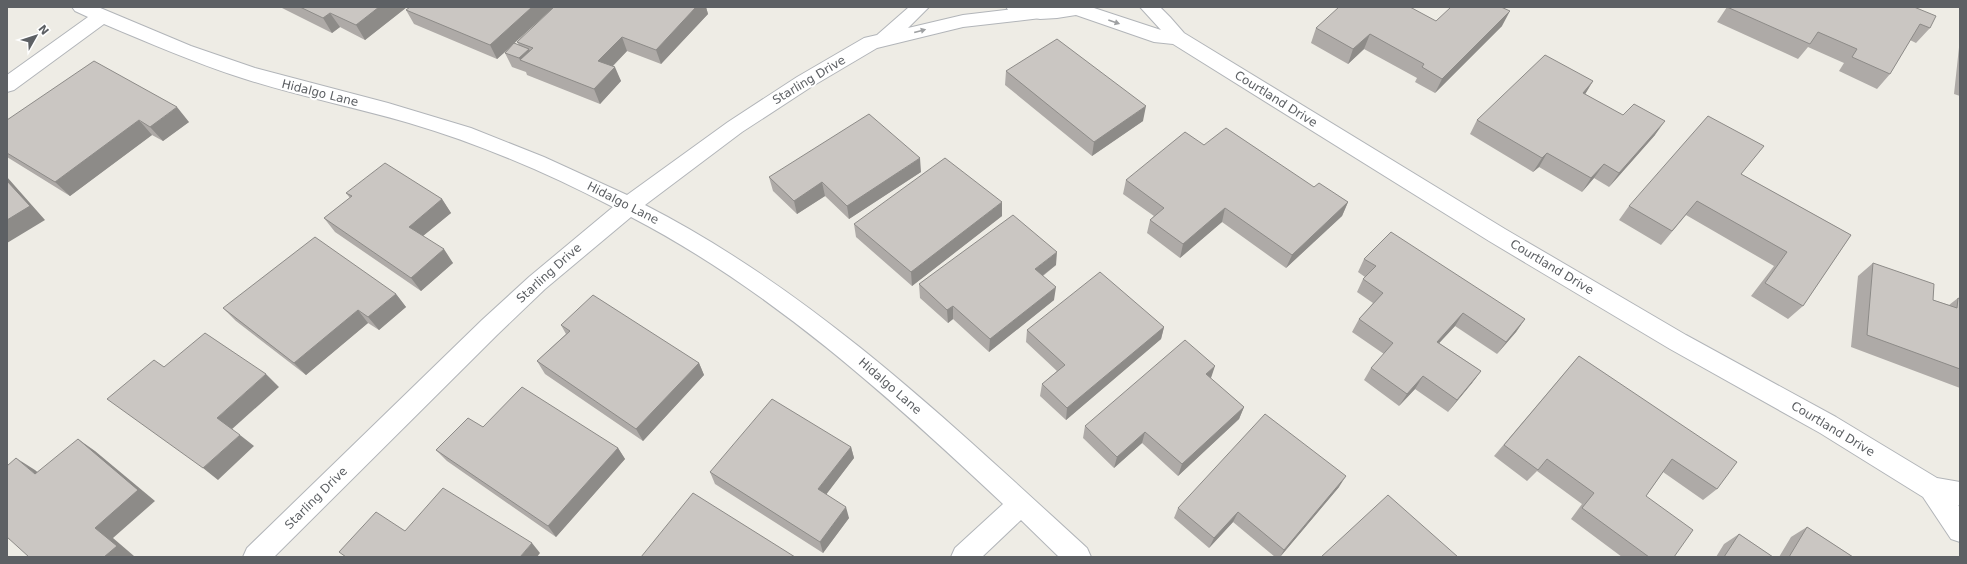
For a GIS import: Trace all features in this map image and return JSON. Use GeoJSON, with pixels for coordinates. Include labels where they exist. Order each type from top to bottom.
{"type":"FeatureCollection","features":[{"type":"Feature","properties":{"kind":"street","name":"Hidalgo Lane"},"geometry":{"type":"LineString","coordinates":[[81,7],[189,52],[247,73],[412,117],[486,142],[554,169],[629,205],[720,258],[811,320],[892,386],[1078,557]]}},
{"type":"Feature","properties":{"kind":"street","name":"Starling Drive"},"geometry":{"type":"LineString","coordinates":[[882,41],[920,7]]}},
{"type":"Feature","properties":{"kind":"street"},"geometry":{"type":"LineString","coordinates":[[1015,7],[1041,12],[1060,12],[1079,8]]}},
{"type":"Feature","properties":{"kind":"street","name":"Courtland Drive"},"geometry":{"type":"LineString","coordinates":[[1149,7],[1164,21],[1177,38],[1497,235],[1678,342],[1828,425],[1932,489],[1960,494]]}},
{"type":"Feature","properties":{"kind":"street","name":"Courtland Drive"},"geometry":{"type":"LineString","coordinates":[[1079,8],[1161,37],[1177,38]]}},
{"type":"Feature","properties":{"kind":"street","name":"Starling Drive"},"geometry":{"type":"LineString","coordinates":[[256,557],[501,316],[560,263],[629,205],[694,156],[769,104],[871,43],[963,21],[1041,12]]}},
{"type":"Feature","properties":{"kind":"street"},"geometry":{"type":"LineString","coordinates":[[7,85],[102,16]]}},
{"type":"Feature","properties":{"kind":"street","name":"Courtland Drive"},"geometry":{"type":"LineString","coordinates":[[1932,489],[1960,530]]}},
{"type":"Feature","properties":{"kind":"street"},"geometry":{"type":"LineString","coordinates":[[964,557],[1020,504]]}},
{"type":"Feature","properties":{"kind":"building"},"geometry":{"type":"Polygon","coordinates":[[[300,7],[379,7],[356,25],[330,13],[323,18],[300,7]]]}},
{"type":"Feature","properties":{"kind":"building"},"geometry":{"type":"Polygon","coordinates":[[[410,7],[532,7],[490,45],[406,10],[410,7]]]}},
{"type":"Feature","properties":{"kind":"building"},"geometry":{"type":"Polygon","coordinates":[[[554,7],[696,7],[656,50],[622,37],[598,61],[615,67],[594,89],[520,60],[533,48],[517,42],[554,7]]]}},
{"type":"Feature","properties":{"kind":"building"},"geometry":{"type":"Polygon","coordinates":[[[1339,7],[1410,7],[1436,21],[1451,7],[1501,7],[1510,11],[1442,79],[1422,67],[1424,64],[1370,34],[1353,49],[1316,28],[1339,7]]]}},
{"type":"Feature","properties":{"kind":"building"},"geometry":{"type":"Polygon","coordinates":[[[1727,7],[1914,7],[1936,16],[1930,28],[1920,24],[1890,74],[1852,57],[1857,49],[1818,32],[1810,44],[1727,7]]]}},
{"type":"Feature","properties":{"kind":"building"},"geometry":{"type":"Polygon","coordinates":[[[1057,39],[1146,106],[1094,142],[1006,71],[1057,39]]]}},
{"type":"Feature","properties":{"kind":"building"},"geometry":{"type":"Polygon","coordinates":[[[514,43],[529,49],[519,58],[505,53],[514,43]]]}},
{"type":"Feature","properties":{"kind":"building"},"geometry":{"type":"Polygon","coordinates":[[[1545,55],[1593,81],[1583,93],[1623,115],[1634,104],[1665,121],[1619,173],[1604,164],[1591,178],[1547,153],[1542,158],[1477,120],[1545,55]]]}},
{"type":"Feature","properties":{"kind":"building"},"geometry":{"type":"Polygon","coordinates":[[[94,61],[177,107],[150,127],[139,120],[55,182],[7,153],[7,120],[94,61]]]}},
{"type":"Feature","properties":{"kind":"building"},"geometry":{"type":"Polygon","coordinates":[[[869,114],[920,158],[847,206],[822,182],[794,201],[769,177],[869,114]]]}},
{"type":"Feature","properties":{"kind":"building"},"geometry":{"type":"Polygon","coordinates":[[[1708,116],[1764,146],[1741,174],[1851,235],[1803,306],[1765,283],[1787,252],[1697,201],[1672,231],[1629,206],[1708,116]]]}},
{"type":"Feature","properties":{"kind":"building"},"geometry":{"type":"Polygon","coordinates":[[[1226,128],[1314,187],[1319,183],[1348,202],[1292,255],[1225,208],[1183,244],[1150,220],[1164,208],[1126,180],[1185,132],[1204,145],[1226,128]]]}},
{"type":"Feature","properties":{"kind":"building"},"geometry":{"type":"Polygon","coordinates":[[[945,158],[1002,202],[911,272],[854,224],[945,158]]]}},
{"type":"Feature","properties":{"kind":"building"},"geometry":{"type":"Polygon","coordinates":[[[385,163],[442,199],[409,227],[444,249],[411,278],[324,218],[352,196],[346,193],[385,163]]]}},
{"type":"Feature","properties":{"kind":"building"},"geometry":{"type":"Polygon","coordinates":[[[7,181],[30,206],[7,220],[7,181]]]}},
{"type":"Feature","properties":{"kind":"building"},"geometry":{"type":"Polygon","coordinates":[[[1013,215],[1057,252],[1035,269],[1056,287],[990,339],[953,306],[947,310],[919,284],[1013,215]]]}},
{"type":"Feature","properties":{"kind":"building"},"geometry":{"type":"Polygon","coordinates":[[[1391,232],[1525,319],[1506,342],[1463,313],[1437,342],[1481,371],[1457,400],[1423,376],[1407,394],[1371,368],[1393,343],[1359,319],[1383,293],[1363,279],[1376,266],[1364,259],[1391,232]]]}},
{"type":"Feature","properties":{"kind":"building"},"geometry":{"type":"Polygon","coordinates":[[[315,237],[396,294],[368,317],[358,310],[294,363],[223,308],[315,237]]]}},
{"type":"Feature","properties":{"kind":"building"},"geometry":{"type":"Polygon","coordinates":[[[1873,263],[1934,284],[1933,300],[1957,308],[1958,298],[1960,299],[1960,369],[1867,335],[1873,263]]]}},
{"type":"Feature","properties":{"kind":"building"},"geometry":{"type":"Polygon","coordinates":[[[1100,272],[1164,327],[1067,408],[1042,384],[1065,365],[1027,330],[1100,272]]]}},
{"type":"Feature","properties":{"kind":"building"},"geometry":{"type":"Polygon","coordinates":[[[593,295],[699,363],[636,429],[537,361],[570,331],[561,325],[593,295]]]}},
{"type":"Feature","properties":{"kind":"building"},"geometry":{"type":"Polygon","coordinates":[[[205,333],[266,374],[217,418],[240,435],[203,468],[107,399],[154,360],[164,367],[205,333]]]}},
{"type":"Feature","properties":{"kind":"building"},"geometry":{"type":"Polygon","coordinates":[[[1185,340],[1215,366],[1206,374],[1244,407],[1182,464],[1145,432],[1117,457],[1085,426],[1185,340]]]}},
{"type":"Feature","properties":{"kind":"building"},"geometry":{"type":"Polygon","coordinates":[[[1579,356],[1737,462],[1717,489],[1672,459],[1646,496],[1693,530],[1674,557],[1649,557],[1582,508],[1594,493],[1547,459],[1538,470],[1504,445],[1579,356]]]}},
{"type":"Feature","properties":{"kind":"building"},"geometry":{"type":"Polygon","coordinates":[[[522,387],[618,448],[548,526],[436,450],[468,418],[483,427],[522,387]]]}},
{"type":"Feature","properties":{"kind":"building"},"geometry":{"type":"Polygon","coordinates":[[[772,399],[851,447],[818,489],[846,507],[820,542],[710,472],[772,399]]]}},
{"type":"Feature","properties":{"kind":"building"},"geometry":{"type":"Polygon","coordinates":[[[1265,414],[1346,476],[1284,550],[1238,512],[1214,538],[1178,508],[1265,414]]]}},
{"type":"Feature","properties":{"kind":"building"},"geometry":{"type":"Polygon","coordinates":[[[78,439],[138,490],[95,528],[117,546],[104,557],[29,557],[7,537],[7,466],[16,458],[35,474],[78,439]]]}},
{"type":"Feature","properties":{"kind":"building"},"geometry":{"type":"Polygon","coordinates":[[[443,488],[532,543],[520,557],[346,557],[339,552],[376,512],[405,531],[443,488]]]}},
{"type":"Feature","properties":{"kind":"building"},"geometry":{"type":"Polygon","coordinates":[[[693,493],[795,557],[641,557],[693,493]]]}},
{"type":"Feature","properties":{"kind":"building"},"geometry":{"type":"Polygon","coordinates":[[[1388,495],[1458,557],[1321,557],[1388,495]]]}},
{"type":"Feature","properties":{"kind":"building"},"geometry":{"type":"Polygon","coordinates":[[[1807,527],[1853,557],[1789,557],[1807,527]]]}},
{"type":"Feature","properties":{"kind":"building"},"geometry":{"type":"Polygon","coordinates":[[[1739,534],[1773,557],[1724,557],[1739,534]]]}}]}
